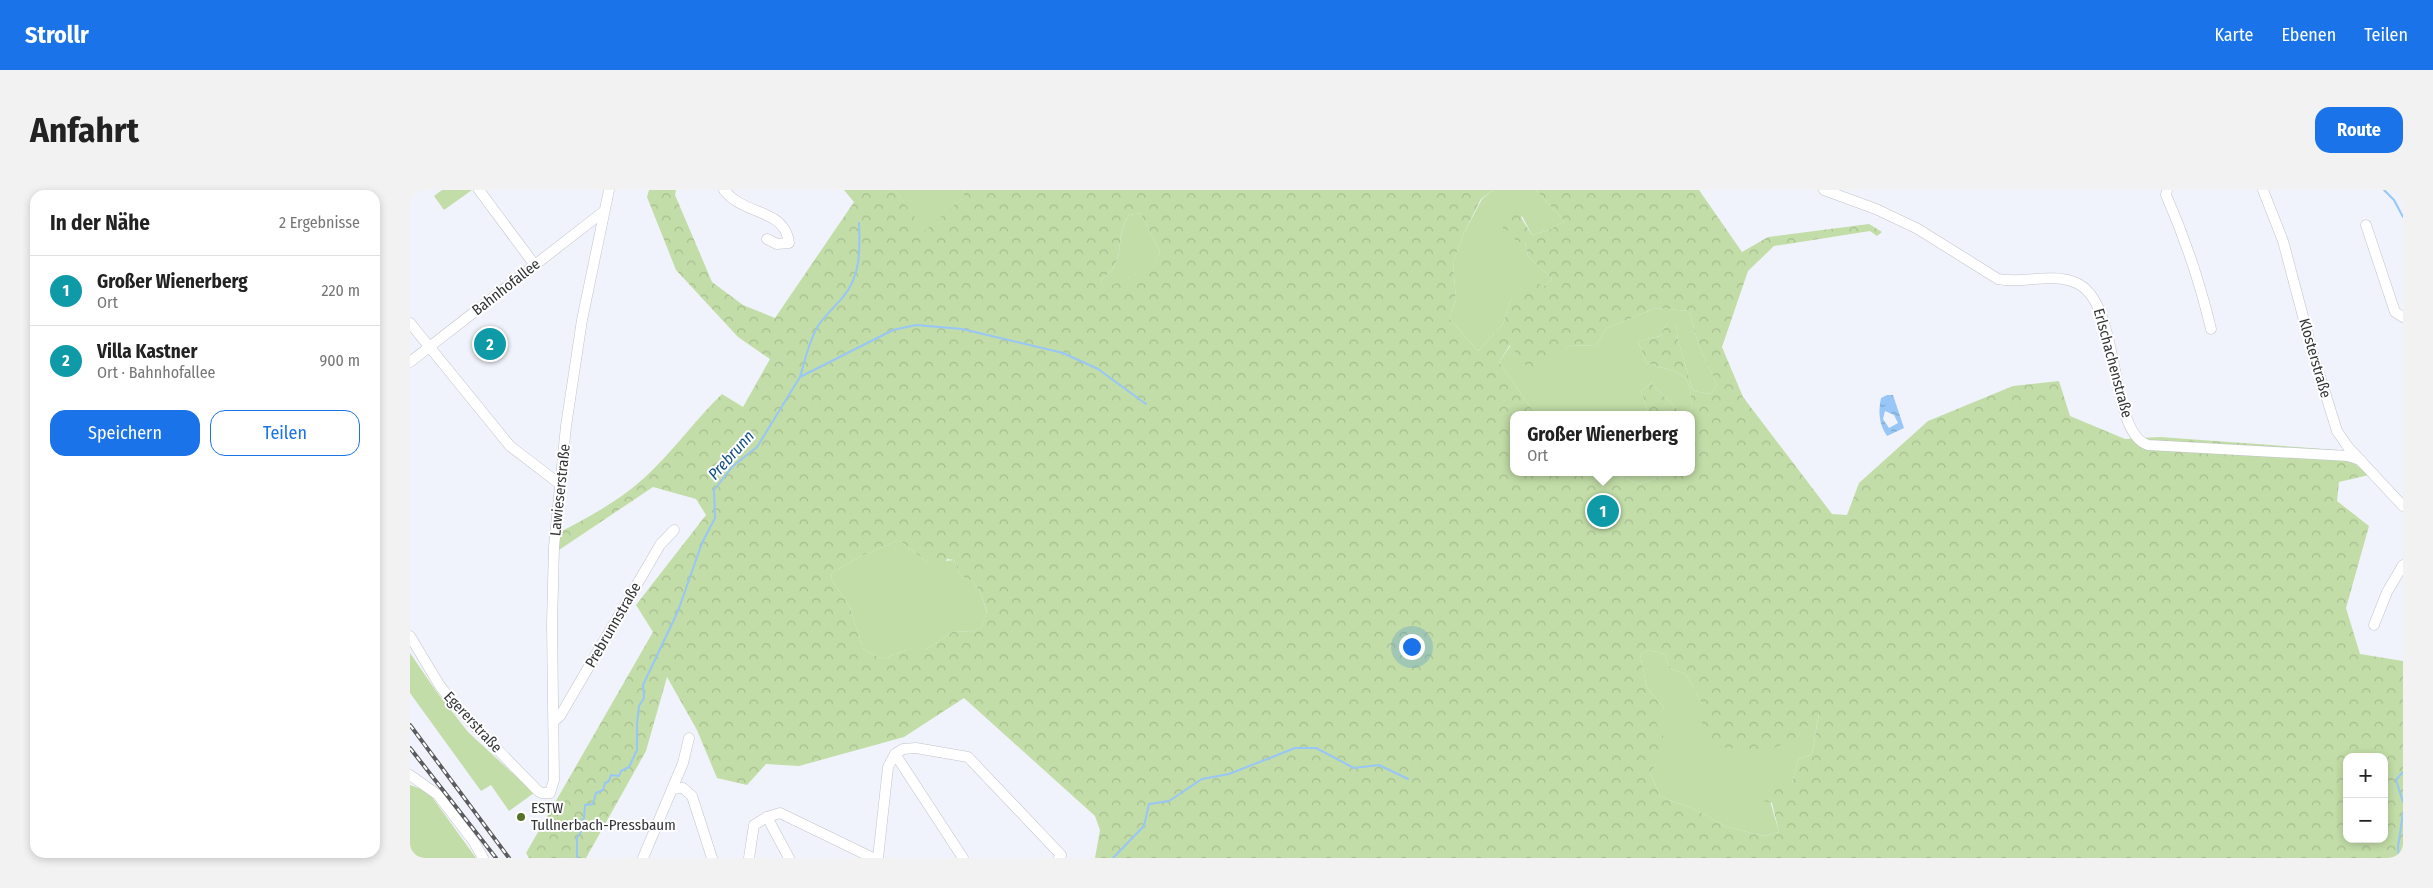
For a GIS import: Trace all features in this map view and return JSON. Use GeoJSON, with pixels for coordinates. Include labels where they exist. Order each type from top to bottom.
{"type":"FeatureCollection","features":[{"type":"Feature","properties":{"kind":"street"},"geometry":{"type":"LineString","coordinates":[[480,190],[534,264]]}},
{"type":"Feature","properties":{"kind":"street","name":"Lawieserstraße"},"geometry":{"type":"LineString","coordinates":[[550,793],[554,780],[554,548],[566,426],[582,320],[609,190]]}},
{"type":"Feature","properties":{"kind":"street"},"geometry":{"type":"LineString","coordinates":[[724,190],[732,200],[782,223],[788,232],[789,243],[777,244],[767,239]]}},
{"type":"Feature","properties":{"kind":"street","name":"Erlschachenstraße"},"geometry":{"type":"LineString","coordinates":[[1824,190],[1876,209],[1918,229],[1998,279],[2010,282],[2051,278],[2074,282],[2087,290],[2095,299],[2101,315],[2122,399],[2133,434],[2139,442],[2148,445],[2348,456],[2360,460]]}},
{"type":"Feature","properties":{"kind":"street"},"geometry":{"type":"LineString","coordinates":[[2167,190],[2166,195],[2180,226],[2203,296],[2211,330]]}},
{"type":"Feature","properties":{"kind":"street","name":"Klosterstraße"},"geometry":{"type":"LineString","coordinates":[[2263,190],[2283,241],[2330,413],[2337,431],[2360,460],[2403,506]]}},
{"type":"Feature","properties":{"kind":"street","name":"Bahnhofallee"},"geometry":{"type":"LineString","coordinates":[[410,362],[603,212]]}},
{"type":"Feature","properties":{"kind":"street"},"geometry":{"type":"LineString","coordinates":[[2366,225],[2395,312],[2403,317]]}},
{"type":"Feature","properties":{"kind":"street"},"geometry":{"type":"LineString","coordinates":[[410,323],[510,446],[561,484]]}},
{"type":"Feature","properties":{"kind":"street","name":"Prebrunnstraße"},"geometry":{"type":"LineString","coordinates":[[554,721],[560,716],[660,546],[674,530]]}},
{"type":"Feature","properties":{"kind":"street"},"geometry":{"type":"LineString","coordinates":[[2374,625],[2387,592],[2403,565]]}},
{"type":"Feature","properties":{"kind":"street","name":"Egererstraße"},"geometry":{"type":"LineString","coordinates":[[410,636],[440,686],[461,712],[538,791],[550,793]]}},
{"type":"Feature","properties":{"kind":"street"},"geometry":{"type":"LineString","coordinates":[[643,858],[672,790],[689,738]]}},
{"type":"Feature","properties":{"kind":"street"},"geometry":{"type":"LineString","coordinates":[[878,858],[888,767],[895,754],[903,749],[916,748],[968,757],[1061,855],[1059,858]]}},
{"type":"Feature","properties":{"kind":"street"},"geometry":{"type":"LineString","coordinates":[[895,754],[963,858]]}},
{"type":"Feature","properties":{"kind":"street"},"geometry":{"type":"LineString","coordinates":[[410,775],[438,795],[474,842],[483,858]]}},
{"type":"Feature","properties":{"kind":"street"},"geometry":{"type":"LineString","coordinates":[[672,790],[682,788],[692,796],[712,858]]}},
{"type":"Feature","properties":{"kind":"street"},"geometry":{"type":"LineString","coordinates":[[750,858],[754,824],[780,813],[873,858]]}},
{"type":"Feature","properties":{"kind":"street"},"geometry":{"type":"LineString","coordinates":[[767,817],[790,858]]}},
{"type":"Feature","properties":{"kind":"green space"},"geometry":{"type":"Polygon","coordinates":[[[442,190],[472,190],[444,210],[434,196],[442,190]]]}},
{"type":"Feature","properties":{"kind":"green space"},"geometry":{"type":"Polygon","coordinates":[[[649,190],[676,190],[675,195],[712,282],[743,305],[775,318],[854,202],[844,190],[895,190],[925,231],[963,197],[965,190],[1493,190],[1481,199],[1463,235],[1453,263],[1456,300],[1449,318],[1478,351],[1503,324],[1511,299],[1530,281],[1544,286],[1552,279],[1528,256],[1525,242],[1515,242],[1515,233],[1503,229],[1503,223],[1509,220],[1509,215],[1517,211],[1532,235],[1549,230],[1564,221],[1536,190],[1699,190],[1742,252],[1768,237],[1869,224],[1882,232],[1877,236],[1870,231],[1774,246],[1748,271],[1722,347],[1743,397],[1832,514],[1847,515],[1859,483],[1928,421],[2013,386],[2059,381],[2070,416],[2125,439],[2160,437],[2338,450],[2369,475],[2339,482],[2337,501],[2369,526],[2346,608],[2360,654],[2403,661],[2403,858],[1095,858],[1100,830],[1095,816],[964,698],[904,737],[799,766],[766,764],[747,785],[717,778],[697,730],[667,677],[646,751],[586,858],[529,858],[526,853],[653,632],[636,605],[706,515],[696,499],[653,487],[556,552],[558,533],[613,502],[643,479],[664,459],[722,394],[743,407],[770,359],[738,337],[676,270],[647,197],[649,190]],[[1140,213],[1129,215],[1124,224],[1115,264],[1110,272],[1101,280],[1104,289],[1134,275],[1152,271],[1160,252],[1140,213]],[[1656,308],[1607,328],[1596,345],[1569,346],[1535,377],[1510,345],[1499,362],[1533,411],[1510,411],[1510,476],[1619,476],[1639,484],[1662,476],[1695,476],[1695,411],[1691,411],[1690,389],[1687,381],[1677,373],[1646,363],[1638,341],[1660,336],[1667,323],[1676,323],[1678,340],[1693,391],[1710,394],[1717,385],[1700,349],[1689,311],[1656,308]],[[899,540],[859,557],[832,573],[831,579],[850,607],[863,649],[882,659],[906,650],[925,650],[954,631],[972,632],[982,627],[987,612],[980,591],[973,582],[960,575],[954,560],[947,559],[943,566],[928,563],[899,540]],[[1649,650],[1640,654],[1647,688],[1664,708],[1655,721],[1663,736],[1664,747],[1650,773],[1661,797],[1692,808],[1727,827],[1763,836],[1779,832],[1772,803],[1763,801],[1765,783],[1792,783],[1798,760],[1812,754],[1819,713],[1795,739],[1769,750],[1718,747],[1702,738],[1702,704],[1686,674],[1669,668],[1665,654],[1649,650]]]}},
{"type":"Feature","properties":{"kind":"green space"},"geometry":{"type":"Polygon","coordinates":[[[895,190],[965,190],[963,197],[925,232],[895,190]]]}},
{"type":"Feature","properties":{"kind":"green space"},"geometry":{"type":"Polygon","coordinates":[[[1493,190],[1536,190],[1564,221],[1549,230],[1532,235],[1522,216],[1515,233],[1525,242],[1528,256],[1552,279],[1544,286],[1511,299],[1503,324],[1478,351],[1449,318],[1456,300],[1453,263],[1463,235],[1482,199],[1493,190]]]}},
{"type":"Feature","properties":{"kind":"green space"},"geometry":{"type":"Polygon","coordinates":[[[1140,213],[1160,252],[1152,272],[1134,275],[1104,290],[1101,280],[1110,272],[1118,257],[1124,224],[1129,215],[1140,213]]]}},
{"type":"Feature","properties":{"kind":"green space"},"geometry":{"type":"Polygon","coordinates":[[[1656,308],[1689,311],[1700,349],[1717,385],[1710,394],[1693,391],[1678,340],[1676,324],[1667,323],[1660,336],[1638,341],[1646,363],[1677,373],[1687,381],[1690,389],[1691,411],[1679,411],[1651,383],[1641,391],[1648,411],[1533,411],[1499,362],[1511,345],[1535,376],[1569,346],[1596,345],[1607,328],[1656,308]]]}},
{"type":"Feature","properties":{"kind":"green space"},"geometry":{"type":"Polygon","coordinates":[[[1651,383],[1679,411],[1648,411],[1641,391],[1651,383]]]}},
{"type":"Feature","properties":{"kind":"green space"},"geometry":{"type":"Polygon","coordinates":[[[1619,476],[1662,476],[1639,484],[1619,476]]]}},
{"type":"Feature","properties":{"kind":"green space"},"geometry":{"type":"Polygon","coordinates":[[[899,540],[928,563],[954,560],[960,575],[973,582],[980,591],[987,613],[982,627],[972,632],[954,631],[925,650],[906,650],[882,659],[863,649],[850,607],[831,579],[832,573],[859,557],[899,540]]]}},
{"type":"Feature","properties":{"kind":"green space"},"geometry":{"type":"Polygon","coordinates":[[[1649,650],[1665,654],[1669,668],[1686,674],[1702,704],[1702,738],[1795,739],[1819,712],[1812,754],[1798,760],[1792,783],[1765,783],[1779,832],[1763,836],[1727,827],[1692,808],[1661,797],[1650,773],[1664,747],[1663,736],[1654,721],[1664,708],[1647,688],[1640,654],[1649,650]]]}},
{"type":"Feature","properties":{"kind":"green space"},"geometry":{"type":"Polygon","coordinates":[[[410,653],[436,691],[468,732],[534,793],[509,811],[491,785],[481,791],[410,693],[410,653]]]}},
{"type":"Feature","properties":{"kind":"green space"},"geometry":{"type":"Polygon","coordinates":[[[410,785],[424,790],[432,797],[476,858],[410,858],[410,785]]]}},
{"type":"Feature","properties":{"kind":"water"},"geometry":{"type":"Polygon","coordinates":[[[1893,395],[1904,428],[1887,436],[1880,418],[1881,398],[1893,395]],[[1885,411],[1883,419],[1889,428],[1898,423],[1894,415],[1885,411]]]}},
{"type":"Feature","properties":{"kind":"waterway"},"geometry":{"type":"LineString","coordinates":[[2384,190],[2394,200],[2403,217]]}},
{"type":"Feature","properties":{"kind":"waterway"},"geometry":{"type":"LineString","coordinates":[[800,377],[810,344],[818,326],[843,297],[853,280],[858,262],[859,223]]}},
{"type":"Feature","properties":{"kind":"waterway","name":"Prebrunn"},"geometry":{"type":"LineString","coordinates":[[577,858],[577,838],[582,830],[579,823],[584,818],[585,805],[593,804],[596,793],[603,790],[605,783],[609,781],[611,775],[619,776],[621,771],[629,767],[637,750],[637,724],[639,706],[644,698],[643,685],[678,611],[702,543],[715,518],[714,490],[733,466],[757,447],[800,377],[893,330],[916,325],[962,329],[1063,353],[1098,369],[1146,404]]}},
{"type":"Feature","properties":{"kind":"waterway"},"geometry":{"type":"LineString","coordinates":[[1113,858],[1144,826],[1149,804],[1169,801],[1202,779],[1229,774],[1295,748],[1316,748],[1354,768],[1379,765],[1408,779]]}},
{"type":"Feature","properties":{"kind":"waterway"},"geometry":{"type":"LineString","coordinates":[[2403,772],[2396,780],[2403,802]]}},
{"type":"Feature","properties":{"kind":"waterway"},"geometry":{"type":"LineString","coordinates":[[2399,858],[2398,847],[2403,813]]}},
{"type":"Feature","properties":{"kind":"railway"},"geometry":{"type":"LineString","coordinates":[[410,725],[509,858]]}},
{"type":"Feature","properties":{"kind":"railway"},"geometry":{"type":"LineString","coordinates":[[410,748],[496,858]]}},
{"type":"Feature","properties":{"kind":"place","name":"Villa Kastner"},"geometry":{"type":"Point","coordinates":[490,344]}},
{"type":"Feature","properties":{"kind":"place","name":"Großer Wienerberg"},"geometry":{"type":"Point","coordinates":[1603,511]}},
{"type":"Feature","properties":{"kind":"place","name":"ESTW Tullnerbach-Pressbaum"},"geometry":{"type":"Point","coordinates":[521,817]}}]}
